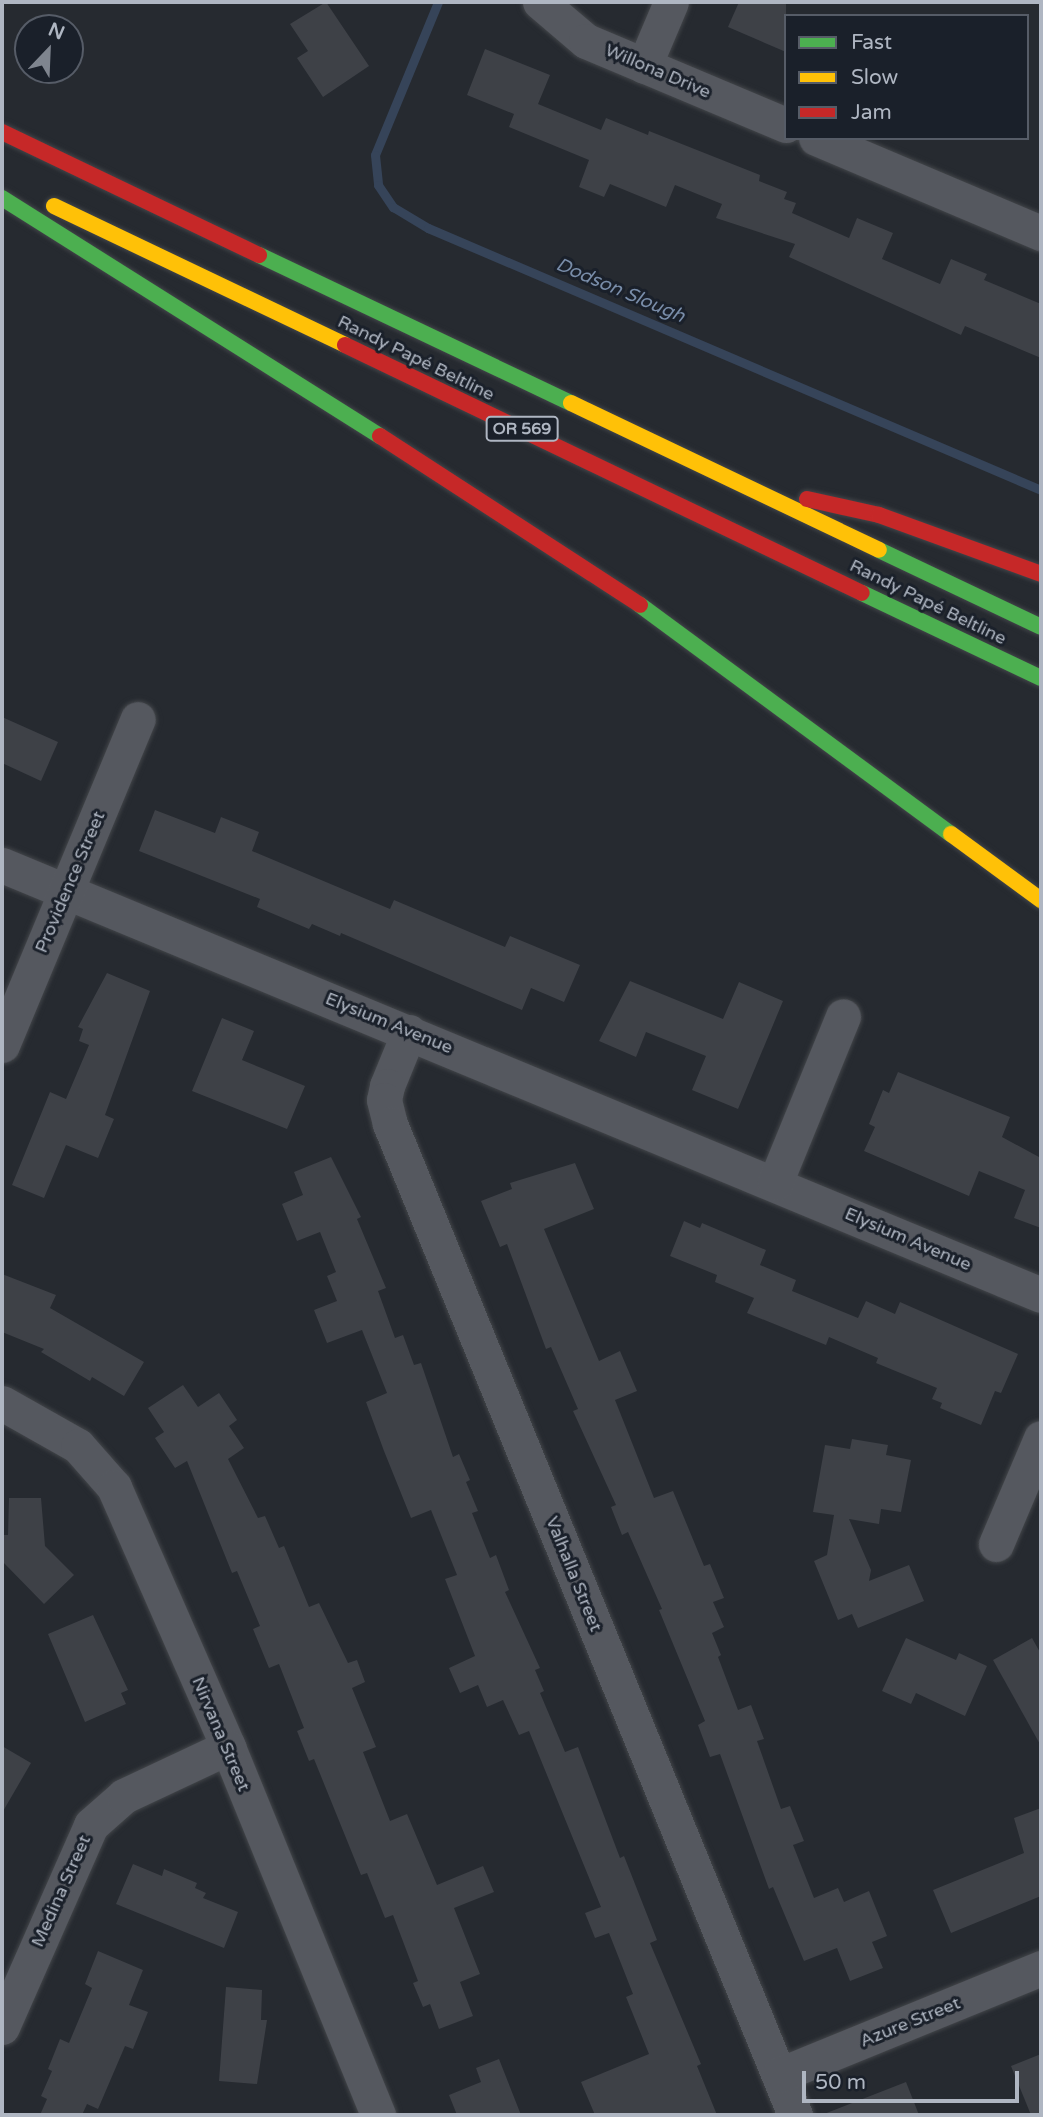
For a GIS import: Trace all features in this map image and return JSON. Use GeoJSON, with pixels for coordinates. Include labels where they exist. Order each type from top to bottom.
{"type":"FeatureCollection","features":[{"type":"Feature","properties":{"kind":"highway","name":"Randy Papé Beltline"},"geometry":{"type":"LineString","coordinates":[[2,132],[1041,627]]}},
{"type":"Feature","properties":{"kind":"highway","name":"Randy Papé Beltline"},"geometry":{"type":"LineString","coordinates":[[2,181],[1041,678]]}},
{"type":"Feature","properties":{"kind":"highway"},"geometry":{"type":"LineString","coordinates":[[2,198],[592,570],[1041,900]]}},
{"type":"Feature","properties":{"kind":"highway"},"geometry":{"type":"LineString","coordinates":[[740,484],[879,515],[1041,574]]}},
{"type":"Feature","properties":{"kind":"street","name":"Willona Drive"},"geometry":{"type":"LineString","coordinates":[[540,2],[586,41],[784,124]]}},
{"type":"Feature","properties":{"kind":"street"},"geometry":{"type":"LineString","coordinates":[[644,66],[671,2]]}},
{"type":"Feature","properties":{"kind":"street"},"geometry":{"type":"LineString","coordinates":[[821,140],[1041,233]]}},
{"type":"Feature","properties":{"kind":"street","name":"Providence Street"},"geometry":{"type":"LineString","coordinates":[[2,1045],[138,719]]}},
{"type":"Feature","properties":{"kind":"street","name":"Elysium Avenue"},"geometry":{"type":"LineString","coordinates":[[2,865],[1041,1295]]}},
{"type":"Feature","properties":{"kind":"street"},"geometry":{"type":"LineString","coordinates":[[775,1183],[843,1016]]}},
{"type":"Feature","properties":{"kind":"street","name":"Valhalla Street"},"geometry":{"type":"LineString","coordinates":[[409,1032],[384,1100],[390,1124],[795,2115]]}},
{"type":"Feature","properties":{"kind":"street","name":"Nirvana Street"},"geometry":{"type":"LineString","coordinates":[[2,1403],[78,1446],[114,1487],[228,1747],[378,2115]]}},
{"type":"Feature","properties":{"kind":"street"},"geometry":{"type":"LineString","coordinates":[[996,1544],[1041,1438]]}},
{"type":"Feature","properties":{"kind":"street","name":"Medina Street"},"geometry":{"type":"LineString","coordinates":[[2,2026],[91,1825],[124,1796],[228,1747]]}},
{"type":"Feature","properties":{"kind":"street","name":"Azure Street"},"geometry":{"type":"LineString","coordinates":[[779,2076],[1041,1968]]}},
{"type":"Feature","properties":{"kind":"building"},"geometry":{"type":"Polygon","coordinates":[[[326,2],[369,66],[323,97],[297,58],[308,51],[290,24],[326,2]]]}},
{"type":"Feature","properties":{"kind":"building"},"geometry":{"type":"Polygon","coordinates":[[[739,2],[786,2],[784,51],[728,27],[739,2]]]}},
{"type":"Feature","properties":{"kind":"building"},"geometry":{"type":"Polygon","coordinates":[[[485,49],[550,75],[538,104],[601,130],[606,118],[648,135],[649,131],[760,175],[759,181],[787,192],[784,199],[796,203],[792,213],[849,238],[857,218],[893,233],[882,259],[940,284],[951,259],[987,274],[984,280],[1041,304],[1041,358],[965,326],[961,335],[789,257],[795,244],[716,218],[722,204],[675,185],[666,207],[610,184],[604,197],[579,187],[589,160],[509,127],[514,114],[467,95],[485,49]]]}},
{"type":"Feature","properties":{"kind":"building"},"geometry":{"type":"Polygon","coordinates":[[[2,717],[58,742],[41,781],[2,763],[2,717]]]}},
{"type":"Feature","properties":{"kind":"building"},"geometry":{"type":"Polygon","coordinates":[[[155,810],[215,833],[221,817],[259,832],[252,851],[390,909],[394,900],[505,947],[510,936],[580,965],[564,1002],[531,988],[522,1010],[341,933],[340,936],[312,924],[309,929],[257,907],[260,899],[139,851],[155,810]]]}},
{"type":"Feature","properties":{"kind":"building"},"geometry":{"type":"Polygon","coordinates":[[[107,973],[150,991],[105,1115],[114,1119],[98,1158],[66,1145],[44,1198],[12,1185],[50,1092],[66,1099],[89,1045],[79,1041],[83,1029],[78,1027],[107,973]]]}},
{"type":"Feature","properties":{"kind":"building"},"geometry":{"type":"Polygon","coordinates":[[[630,981],[723,1019],[739,982],[783,1001],[738,1109],[692,1090],[706,1056],[646,1032],[636,1057],[599,1041],[630,981]]]}},
{"type":"Feature","properties":{"kind":"building"},"geometry":{"type":"Polygon","coordinates":[[[222,1018],[254,1031],[242,1060],[305,1086],[287,1129],[192,1091],[222,1018]]]}},
{"type":"Feature","properties":{"kind":"building"},"geometry":{"type":"Polygon","coordinates":[[[898,1072],[1010,1117],[1002,1137],[1039,1157],[1041,1153],[1041,1228],[1014,1218],[1025,1190],[979,1171],[969,1196],[864,1151],[875,1127],[869,1124],[883,1090],[889,1093],[898,1072]]]}},
{"type":"Feature","properties":{"kind":"building"},"geometry":{"type":"Polygon","coordinates":[[[331,1157],[361,1217],[357,1219],[386,1288],[378,1291],[395,1338],[403,1335],[414,1365],[421,1363],[453,1457],[459,1454],[470,1480],[466,1482],[478,1511],[472,1513],[490,1558],[496,1555],[509,1590],[505,1592],[540,1668],[535,1670],[544,1691],[540,1693],[565,1752],[578,1747],[620,1858],[624,1856],[657,1940],[650,1943],[701,2064],[697,2066],[717,2115],[595,2115],[581,2082],[649,2054],[626,1997],[633,1994],[609,1933],[595,1938],[585,1913],[601,1907],[529,1731],[519,1735],[503,1700],[487,1707],[478,1685],[460,1693],[449,1668],[475,1656],[445,1579],[457,1575],[431,1510],[411,1518],[384,1451],[366,1402],[387,1393],[362,1330],[327,1343],[314,1310],[337,1301],[327,1276],[336,1272],[320,1232],[297,1241],[282,1204],[303,1195],[294,1172],[331,1157]]]}},
{"type":"Feature","properties":{"kind":"building"},"geometry":{"type":"Polygon","coordinates":[[[575,1163],[594,1209],[544,1229],[599,1361],[620,1351],[637,1391],[615,1400],[654,1498],[673,1491],[704,1566],[710,1564],[724,1598],[713,1602],[724,1627],[712,1633],[721,1655],[718,1657],[738,1710],[751,1705],[764,1739],[757,1741],[781,1809],[790,1806],[804,1841],[793,1845],[814,1898],[838,1888],[844,1902],[869,1891],[887,1936],[872,1942],[883,1968],[850,1981],[837,1948],[804,1961],[773,1887],[769,1889],[720,1754],[710,1757],[698,1725],[705,1721],[659,1610],[662,1609],[628,1532],[622,1535],[611,1507],[616,1505],[573,1411],[578,1409],[551,1347],[546,1349],[507,1244],[500,1247],[481,1201],[512,1189],[510,1183],[575,1163]]]}},
{"type":"Feature","properties":{"kind":"building"},"geometry":{"type":"Polygon","coordinates":[[[684,1221],[700,1228],[702,1223],[766,1250],[760,1265],[796,1280],[792,1291],[858,1318],[866,1301],[895,1314],[900,1302],[1018,1354],[1001,1393],[995,1391],[981,1425],[940,1408],[942,1403],[932,1399],[937,1388],[876,1363],[878,1358],[829,1337],[826,1345],[747,1313],[754,1298],[715,1282],[717,1275],[670,1256],[684,1221]]]}},
{"type":"Feature","properties":{"kind":"building"},"geometry":{"type":"Polygon","coordinates":[[[2,1274],[56,1295],[50,1308],[144,1362],[124,1396],[92,1377],[90,1381],[41,1352],[44,1349],[2,1332],[2,1274]]]}},
{"type":"Feature","properties":{"kind":"building"},"geometry":{"type":"Polygon","coordinates":[[[183,1385],[198,1407],[219,1393],[237,1420],[229,1426],[244,1448],[228,1459],[258,1518],[265,1516],[279,1548],[284,1546],[309,1607],[319,1603],[348,1663],[357,1660],[365,1682],[352,1688],[376,1747],[363,1752],[390,1821],[407,1814],[437,1885],[483,1866],[494,1892],[454,1908],[480,1974],[460,1982],[473,2016],[439,2029],[430,2004],[423,2007],[413,1983],[418,1981],[393,1915],[385,1918],[367,1873],[361,1875],[314,1759],[309,1761],[297,1731],[304,1728],[279,1664],[269,1668],[253,1629],[260,1626],[237,1571],[232,1573],[187,1461],[175,1468],[155,1438],[164,1432],[148,1408],[183,1385]]]}},
{"type":"Feature","properties":{"kind":"building"},"geometry":{"type":"Polygon","coordinates":[[[852,1439],[888,1445],[886,1455],[911,1460],[901,1512],[881,1509],[879,1524],[849,1519],[871,1570],[869,1581],[909,1565],[924,1601],[858,1628],[852,1614],[838,1620],[814,1561],[827,1555],[834,1515],[813,1512],[825,1445],[850,1449],[852,1439]]]}},
{"type":"Feature","properties":{"kind":"building"},"geometry":{"type":"Polygon","coordinates":[[[9,1498],[41,1498],[45,1546],[74,1575],[44,1604],[2,1561],[2,1535],[8,1535],[9,1498]]]}},
{"type":"Feature","properties":{"kind":"building"},"geometry":{"type":"Polygon","coordinates":[[[93,1615],[128,1690],[121,1693],[126,1704],[85,1722],[48,1634],[93,1615]]]}},
{"type":"Feature","properties":{"kind":"building"},"geometry":{"type":"Polygon","coordinates":[[[906,1638],[956,1660],[959,1653],[987,1666],[965,1716],[916,1693],[911,1704],[882,1691],[906,1638]]]}},
{"type":"Feature","properties":{"kind":"building"},"geometry":{"type":"Polygon","coordinates":[[[1032,1638],[1041,1654],[1041,1746],[993,1660],[1032,1638]]]}},
{"type":"Feature","properties":{"kind":"building"},"geometry":{"type":"Polygon","coordinates":[[[2,1746],[31,1763],[2,1813],[2,1746]]]}},
{"type":"Feature","properties":{"kind":"building"},"geometry":{"type":"Polygon","coordinates":[[[1041,1808],[1041,1896],[951,1933],[933,1890],[1024,1853],[1014,1818],[1041,1808]]]}},
{"type":"Feature","properties":{"kind":"building"},"geometry":{"type":"Polygon","coordinates":[[[133,1864],[162,1876],[164,1869],[197,1883],[195,1888],[206,1893],[203,1898],[238,1912],[224,1948],[116,1904],[133,1864]]]}},
{"type":"Feature","properties":{"kind":"building"},"geometry":{"type":"Polygon","coordinates":[[[98,1951],[143,1970],[129,2005],[148,2012],[133,2049],[125,2046],[98,2109],[87,2104],[82,2115],[40,2115],[47,2099],[41,2096],[52,2071],[48,2069],[60,2039],[69,2043],[92,1988],[85,1984],[98,1951]]]}},
{"type":"Feature","properties":{"kind":"building"},"geometry":{"type":"Polygon","coordinates":[[[226,1987],[262,1990],[261,2020],[267,2020],[257,2084],[219,2081],[226,1987]]]}},
{"type":"Feature","properties":{"kind":"building"},"geometry":{"type":"Polygon","coordinates":[[[1041,2054],[1041,2115],[1031,2115],[1011,2066],[1041,2054]]]}},
{"type":"Feature","properties":{"kind":"building"},"geometry":{"type":"Polygon","coordinates":[[[499,2059],[521,2115],[457,2115],[449,2095],[481,2082],[476,2068],[499,2059]]]}},
{"type":"Feature","properties":{"kind":"building"},"geometry":{"type":"Polygon","coordinates":[[[906,2082],[919,2115],[824,2114],[906,2082]]]}},
{"type":"Feature","properties":{"kind":"waterway","name":"Dodson Slough"},"geometry":{"type":"LineString","coordinates":[[438,2],[375,155],[378,185],[393,207],[428,228],[1041,490]]}},
{"type":"Feature","properties":{"kind":"traffic: fast"},"geometry":{"type":"LineString","coordinates":[[2,198],[380,436]]}},
{"type":"Feature","properties":{"kind":"traffic: fast"},"geometry":{"type":"LineString","coordinates":[[259,255],[571,403]]}},
{"type":"Feature","properties":{"kind":"traffic: fast"},"geometry":{"type":"LineString","coordinates":[[879,550],[1041,627]]}},
{"type":"Feature","properties":{"kind":"traffic: fast"},"geometry":{"type":"LineString","coordinates":[[862,593],[1041,678]]}},
{"type":"Feature","properties":{"kind":"traffic: fast"},"geometry":{"type":"LineString","coordinates":[[640,605],[951,834]]}},
{"type":"Feature","properties":{"kind":"traffic: slow"},"geometry":{"type":"LineString","coordinates":[[54,206],[345,345]]}},
{"type":"Feature","properties":{"kind":"traffic: slow"},"geometry":{"type":"LineString","coordinates":[[571,403],[879,550]]}},
{"type":"Feature","properties":{"kind":"traffic: slow"},"geometry":{"type":"LineString","coordinates":[[951,834],[1041,900]]}},
{"type":"Feature","properties":{"kind":"traffic: jam"},"geometry":{"type":"LineString","coordinates":[[2,132],[259,255]]}},
{"type":"Feature","properties":{"kind":"traffic: jam"},"geometry":{"type":"LineString","coordinates":[[345,345],[862,593]]}},
{"type":"Feature","properties":{"kind":"traffic: jam"},"geometry":{"type":"LineString","coordinates":[[380,436],[640,605]]}},
{"type":"Feature","properties":{"kind":"traffic: jam"},"geometry":{"type":"LineString","coordinates":[[807,499],[879,515],[1041,574]]}}]}
